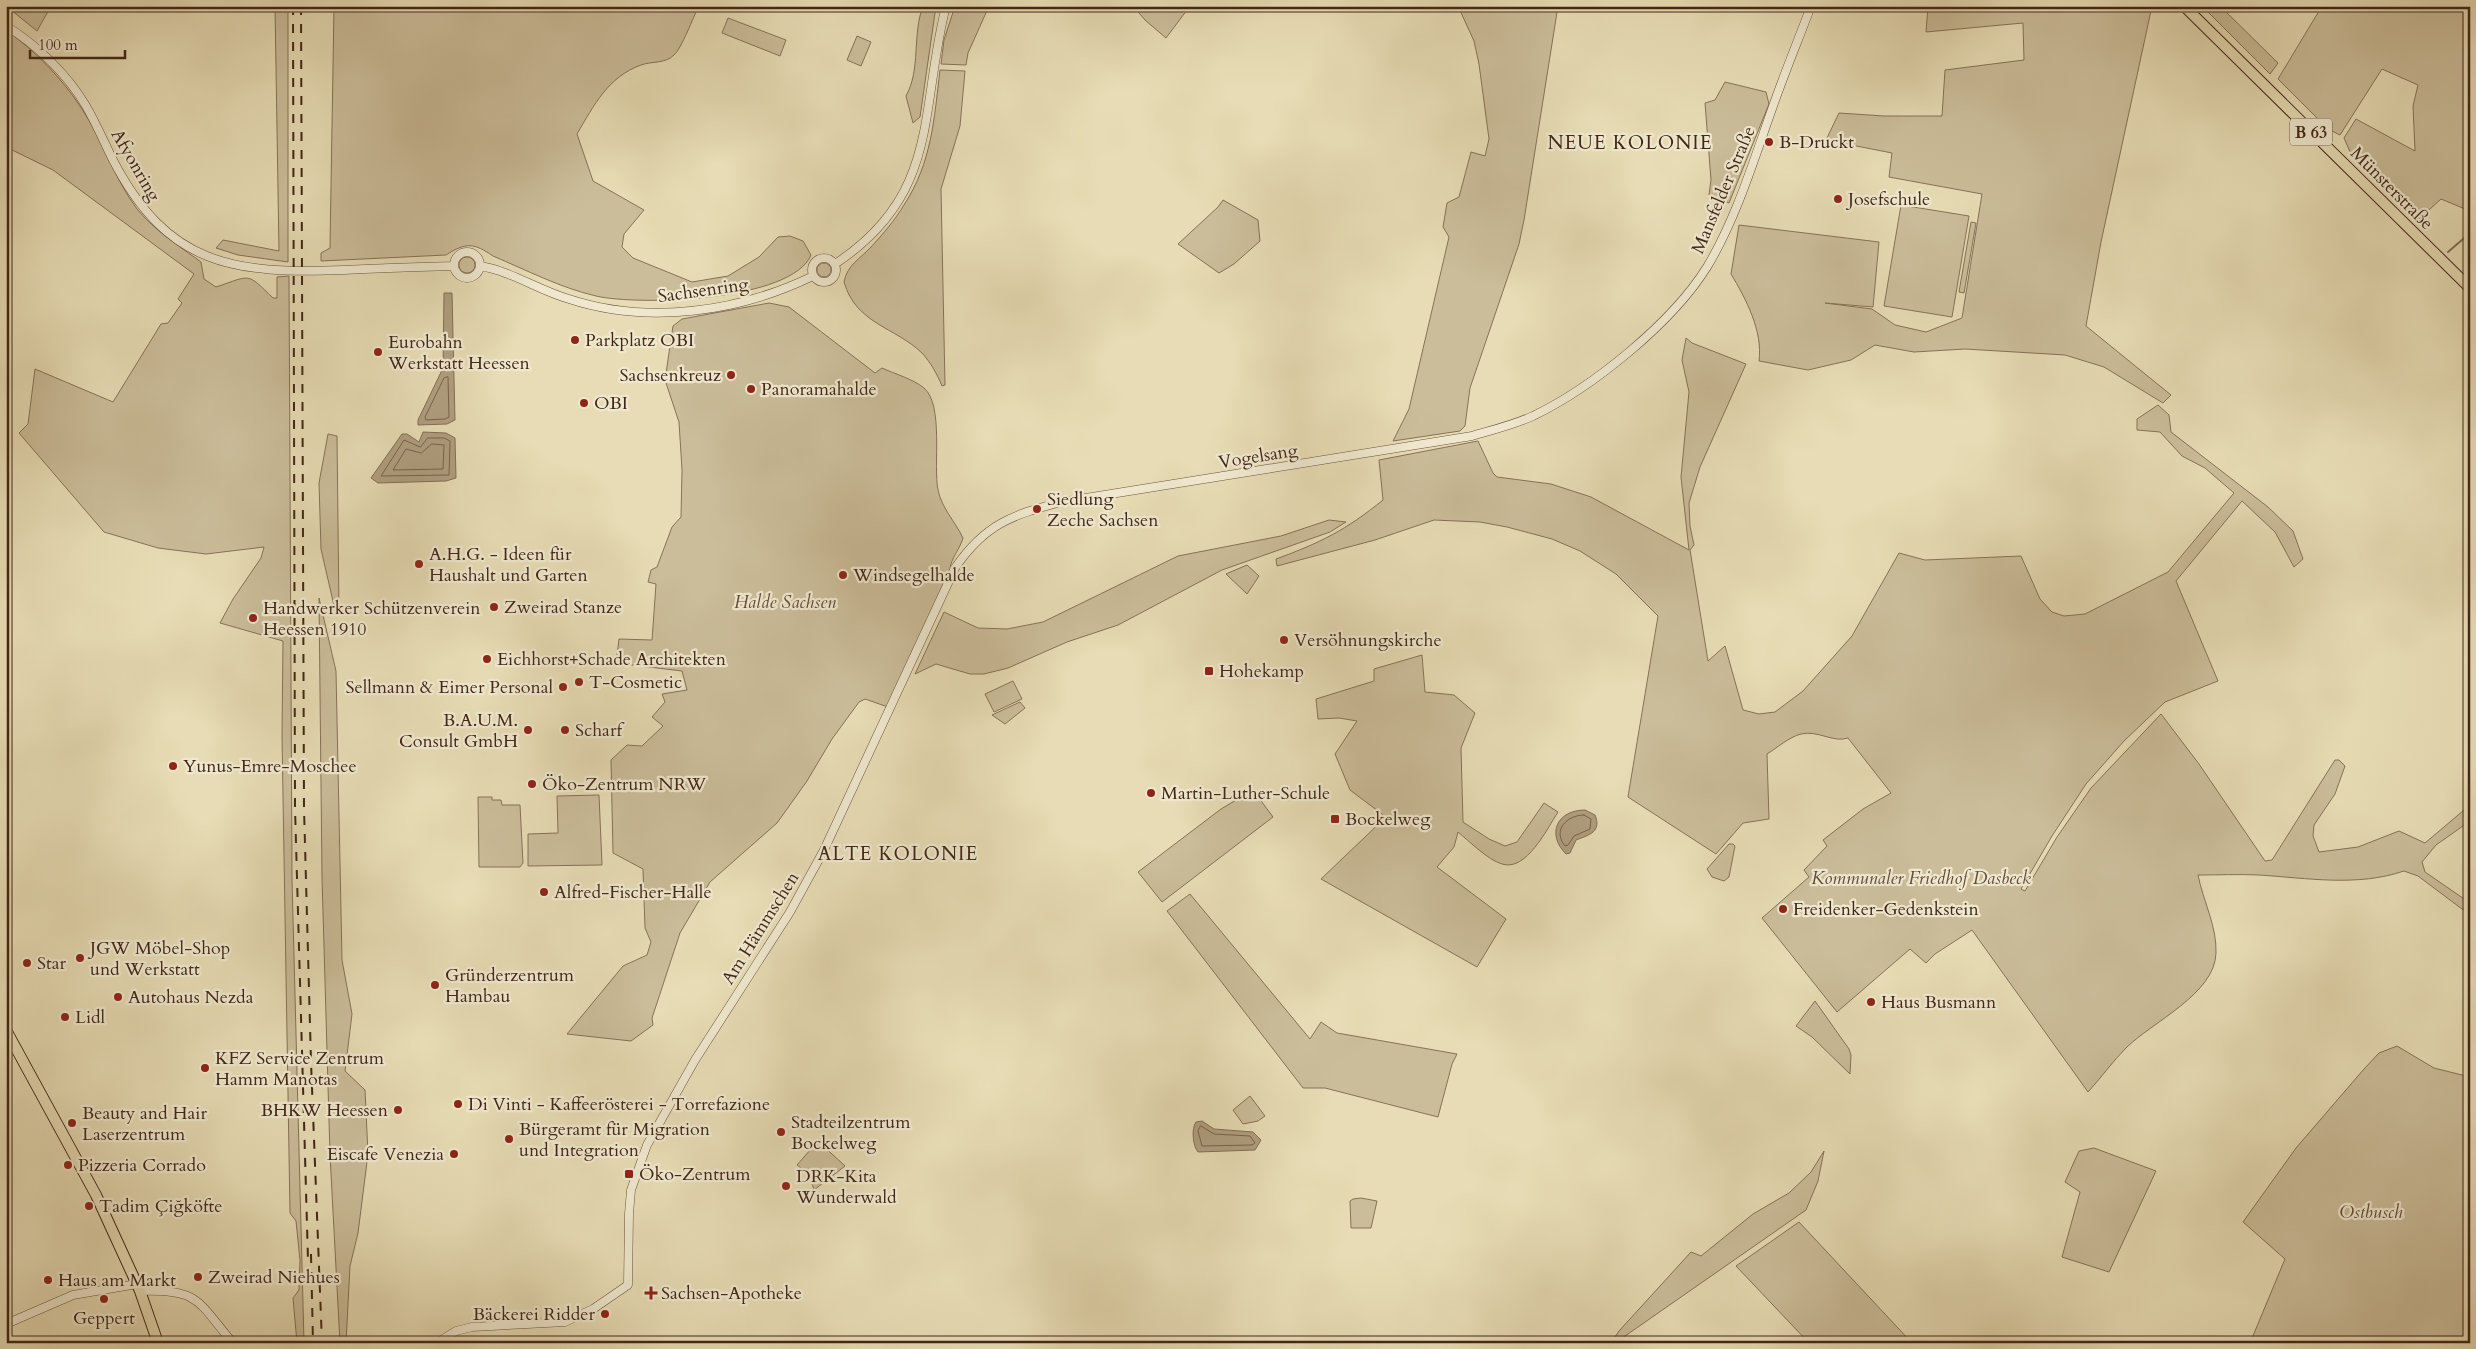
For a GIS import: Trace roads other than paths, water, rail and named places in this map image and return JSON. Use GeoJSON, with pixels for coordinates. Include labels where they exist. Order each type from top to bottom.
{"type":"FeatureCollection","features":[{"type":"Feature","properties":{"kind":"main road","name":"Münsterstraße"},"geometry":{"type":"LineString","coordinates":[[2184,6],[2470,288]]}},
{"type":"Feature","properties":{"kind":"main road"},"geometry":{"type":"LineString","coordinates":[[6,1030],[96,1195],[138,1288],[158,1343]]}},
{"type":"Feature","properties":{"kind":"street","name":"Sachsenring"},"geometry":{"type":"LineString","coordinates":[[454,266],[458,256],[467,252],[476,256],[480,266],[500,270],[549,292],[580,303],[625,311],[665,313],[762,296],[791,287],[813,276],[820,282],[830,281],[836,274],[835,264],[854,251],[879,228],[900,199],[912,176],[928,120],[946,6]]}},
{"type":"Feature","properties":{"kind":"street","name":"Mansfelder Straße"},"geometry":{"type":"LineString","coordinates":[[1520,422],[1572,393],[1609,366],[1660,323],[1695,284],[1716,249],[1736,204],[1811,6]]}},
{"type":"Feature","properties":{"kind":"street","name":"Afyonring"},"geometry":{"type":"LineString","coordinates":[[6,26],[36,49],[72,85],[85,105],[124,180],[146,213],[162,228],[196,251],[236,266],[274,271],[454,266]]}},
{"type":"Feature","properties":{"kind":"street"},"geometry":{"type":"LineString","coordinates":[[813,276],[812,268],[818,259],[826,258],[835,264]]}},
{"type":"Feature","properties":{"kind":"street"},"geometry":{"type":"LineString","coordinates":[[454,266],[457,274],[465,278],[475,275],[480,266]]}},
{"type":"Feature","properties":{"kind":"street","name":"Vogelsang"},"geometry":{"type":"LineString","coordinates":[[1001,522],[1025,512],[1061,502],[1439,442],[1520,422]]}},
{"type":"Feature","properties":{"kind":"street","name":"Am Hämmschen"},"geometry":{"type":"LineString","coordinates":[[437,1343],[456,1331],[472,1327],[565,1322],[593,1309],[628,1285],[631,1190],[647,1145],[695,1060],[790,912],[824,850],[956,568],[978,539],[1001,522]]}},
{"type":"Feature","properties":{"kind":"street"},"geometry":{"type":"LineString","coordinates":[[6,1324],[68,1296],[138,1288],[176,1291],[192,1297],[233,1343]]}},
{"type":"Feature","properties":{"kind":"water"},"geometry":{"type":"Polygon","coordinates":[[[444,293],[452,293],[455,420],[447,424],[418,425],[418,420],[443,368],[444,293]]]}},
{"type":"Feature","properties":{"kind":"water"},"geometry":{"type":"Polygon","coordinates":[[[423,432],[446,433],[455,438],[456,478],[446,481],[378,483],[371,478],[402,434],[407,434],[419,442],[423,432]]]}},
{"type":"Feature","properties":{"kind":"water"},"geometry":{"type":"Polygon","coordinates":[[[1585,810],[1595,815],[1597,825],[1593,832],[1576,840],[1570,853],[1566,854],[1557,839],[1556,831],[1558,824],[1567,814],[1585,810]]]}},
{"type":"Feature","properties":{"kind":"water"},"geometry":{"type":"Polygon","coordinates":[[[1202,1121],[1214,1129],[1253,1132],[1261,1140],[1255,1150],[1198,1152],[1194,1142],[1194,1125],[1196,1122],[1202,1121]]]}},
{"type":"Feature","properties":{"kind":"waterway"},"geometry":{"type":"LineString","coordinates":[[2448,252],[2470,233]]}},
{"type":"Feature","properties":{"kind":"railway"},"geometry":{"type":"LineString","coordinates":[[293,6],[295,808],[308,1260]]}},
{"type":"Feature","properties":{"kind":"railway"},"geometry":{"type":"LineString","coordinates":[[301,6],[304,808],[311,1062],[322,1343]]}},
{"type":"Feature","properties":{"kind":"railway"},"geometry":{"type":"LineString","coordinates":[[311,1254],[313,1343]]}},
{"type":"Feature","properties":{"kind":"place","name":"B-Druckt"},"geometry":{"type":"Point","coordinates":[1769,142]}},
{"type":"Feature","properties":{"kind":"place","name":"Josefschule"},"geometry":{"type":"Point","coordinates":[1838,199]}},
{"type":"Feature","properties":{"kind":"place","name":"Parkplatz OBI"},"geometry":{"type":"Point","coordinates":[575,340]}},
{"type":"Feature","properties":{"kind":"place","name":"Eurobahn Werkstatt Heessen"},"geometry":{"type":"Point","coordinates":[378,352]}},
{"type":"Feature","properties":{"kind":"place","name":"Sachsenkreuz"},"geometry":{"type":"Point","coordinates":[731,375]}},
{"type":"Feature","properties":{"kind":"place","name":"Panoramahalde"},"geometry":{"type":"Point","coordinates":[751,389]}},
{"type":"Feature","properties":{"kind":"place","name":"OBI"},"geometry":{"type":"Point","coordinates":[584,403]}},
{"type":"Feature","properties":{"kind":"place","name":"Siedlung Zeche Sachsen"},"geometry":{"type":"Point","coordinates":[1037,509]}},
{"type":"Feature","properties":{"kind":"place","name":"A.H.G. - Ideen für Haushalt und Garten"},"geometry":{"type":"Point","coordinates":[419,564]}},
{"type":"Feature","properties":{"kind":"place","name":"Windsegelhalde"},"geometry":{"type":"Point","coordinates":[843,575]}},
{"type":"Feature","properties":{"kind":"place","name":"Zweirad Stanze"},"geometry":{"type":"Point","coordinates":[494,607]}},
{"type":"Feature","properties":{"kind":"place","name":"Handwerker Schützenverein Heessen 1910"},"geometry":{"type":"Point","coordinates":[253,618]}},
{"type":"Feature","properties":{"kind":"place","name":"Versöhnungskirche"},"geometry":{"type":"Point","coordinates":[1284,640]}},
{"type":"Feature","properties":{"kind":"place","name":"Eichhorst+Schade Architekten"},"geometry":{"type":"Point","coordinates":[487,659]}},
{"type":"Feature","properties":{"kind":"place","name":"Hohekamp"},"geometry":{"type":"Point","coordinates":[1209,671]}},
{"type":"Feature","properties":{"kind":"place","name":"T-Cosmetic"},"geometry":{"type":"Point","coordinates":[579,682]}},
{"type":"Feature","properties":{"kind":"place","name":"Sellmann & Eimer Personal"},"geometry":{"type":"Point","coordinates":[563,687]}},
{"type":"Feature","properties":{"kind":"place","name":"B.A.U.M. Consult GmbH"},"geometry":{"type":"Point","coordinates":[528,730]}},
{"type":"Feature","properties":{"kind":"place","name":"Scharf"},"geometry":{"type":"Point","coordinates":[565,730]}},
{"type":"Feature","properties":{"kind":"place","name":"Yunus-Emre-Moschee"},"geometry":{"type":"Point","coordinates":[173,766]}},
{"type":"Feature","properties":{"kind":"place","name":"Öko-Zentrum NRW"},"geometry":{"type":"Point","coordinates":[532,784]}},
{"type":"Feature","properties":{"kind":"place","name":"Martin-Luther-Schule"},"geometry":{"type":"Point","coordinates":[1151,793]}},
{"type":"Feature","properties":{"kind":"place","name":"Bockelweg"},"geometry":{"type":"Point","coordinates":[1335,819]}},
{"type":"Feature","properties":{"kind":"place","name":"Alfred-Fischer-Halle"},"geometry":{"type":"Point","coordinates":[544,892]}},
{"type":"Feature","properties":{"kind":"place","name":"Freidenker-Gedenkstein"},"geometry":{"type":"Point","coordinates":[1783,909]}},
{"type":"Feature","properties":{"kind":"place","name":"JGW Möbel-Shop und Werkstatt"},"geometry":{"type":"Point","coordinates":[80,958]}},
{"type":"Feature","properties":{"kind":"place","name":"Star"},"geometry":{"type":"Point","coordinates":[27,963]}},
{"type":"Feature","properties":{"kind":"place","name":"Gründerzentrum Hambau"},"geometry":{"type":"Point","coordinates":[435,985]}},
{"type":"Feature","properties":{"kind":"place","name":"Autohaus Nezda"},"geometry":{"type":"Point","coordinates":[118,997]}},
{"type":"Feature","properties":{"kind":"place","name":"Haus Busmann"},"geometry":{"type":"Point","coordinates":[1871,1002]}},
{"type":"Feature","properties":{"kind":"place","name":"Lidl"},"geometry":{"type":"Point","coordinates":[65,1017]}},
{"type":"Feature","properties":{"kind":"place","name":"KFZ Service Zentrum Hamm Manotas"},"geometry":{"type":"Point","coordinates":[205,1068]}},
{"type":"Feature","properties":{"kind":"place","name":"Di Vinti - Kaffeerösterei - Torrefazione"},"geometry":{"type":"Point","coordinates":[458,1104]}},
{"type":"Feature","properties":{"kind":"place","name":"BHKW Heessen"},"geometry":{"type":"Point","coordinates":[398,1110]}},
{"type":"Feature","properties":{"kind":"place","name":"Beauty and Hair Laserzentrum"},"geometry":{"type":"Point","coordinates":[72,1123]}},
{"type":"Feature","properties":{"kind":"place","name":"Stadteilzentrum Bockelweg"},"geometry":{"type":"Point","coordinates":[781,1132]}},
{"type":"Feature","properties":{"kind":"place","name":"Bürgeramt für Migration und Integration"},"geometry":{"type":"Point","coordinates":[509,1139]}},
{"type":"Feature","properties":{"kind":"place","name":"Eiscafe Venezia"},"geometry":{"type":"Point","coordinates":[454,1154]}},
{"type":"Feature","properties":{"kind":"place","name":"Pizzeria Corrado"},"geometry":{"type":"Point","coordinates":[68,1165]}},
{"type":"Feature","properties":{"kind":"place","name":"Öko-Zentrum"},"geometry":{"type":"Point","coordinates":[629,1174]}},
{"type":"Feature","properties":{"kind":"place","name":"DRK-Kita Wunderwald"},"geometry":{"type":"Point","coordinates":[786,1186]}},
{"type":"Feature","properties":{"kind":"place","name":"Tadim Çiğköfte"},"geometry":{"type":"Point","coordinates":[89,1206]}},
{"type":"Feature","properties":{"kind":"place","name":"Zweirad Niehues"},"geometry":{"type":"Point","coordinates":[198,1277]}},
{"type":"Feature","properties":{"kind":"place","name":"Haus am Markt"},"geometry":{"type":"Point","coordinates":[48,1280]}},
{"type":"Feature","properties":{"kind":"place","name":"Sachsen-Apotheke"},"geometry":{"type":"Point","coordinates":[651,1293]}},
{"type":"Feature","properties":{"kind":"place","name":"Geppert"},"geometry":{"type":"Point","coordinates":[104,1299]}},
{"type":"Feature","properties":{"kind":"place","name":"Bäckerei Ridder"},"geometry":{"type":"Point","coordinates":[605,1314]}},
{"type":"Feature","properties":{"kind":"district","name":"NEUE KOLONIE"},"geometry":{"type":"Point","coordinates":[1630,142]}},
{"type":"Feature","properties":{"kind":"district","name":"ALTE KOLONIE"},"geometry":{"type":"Point","coordinates":[898,853]}},
{"type":"Feature","properties":{"kind":"park label","name":"Halde Sachsen"},"geometry":{"type":"Point","coordinates":[785,602]}},
{"type":"Feature","properties":{"kind":"park label","name":"Kommunaler Friedhof Dasbeck"},"geometry":{"type":"Point","coordinates":[1921,878]}},
{"type":"Feature","properties":{"kind":"park label","name":"Ostbusch"},"geometry":{"type":"Point","coordinates":[2371,1212]}}]}
